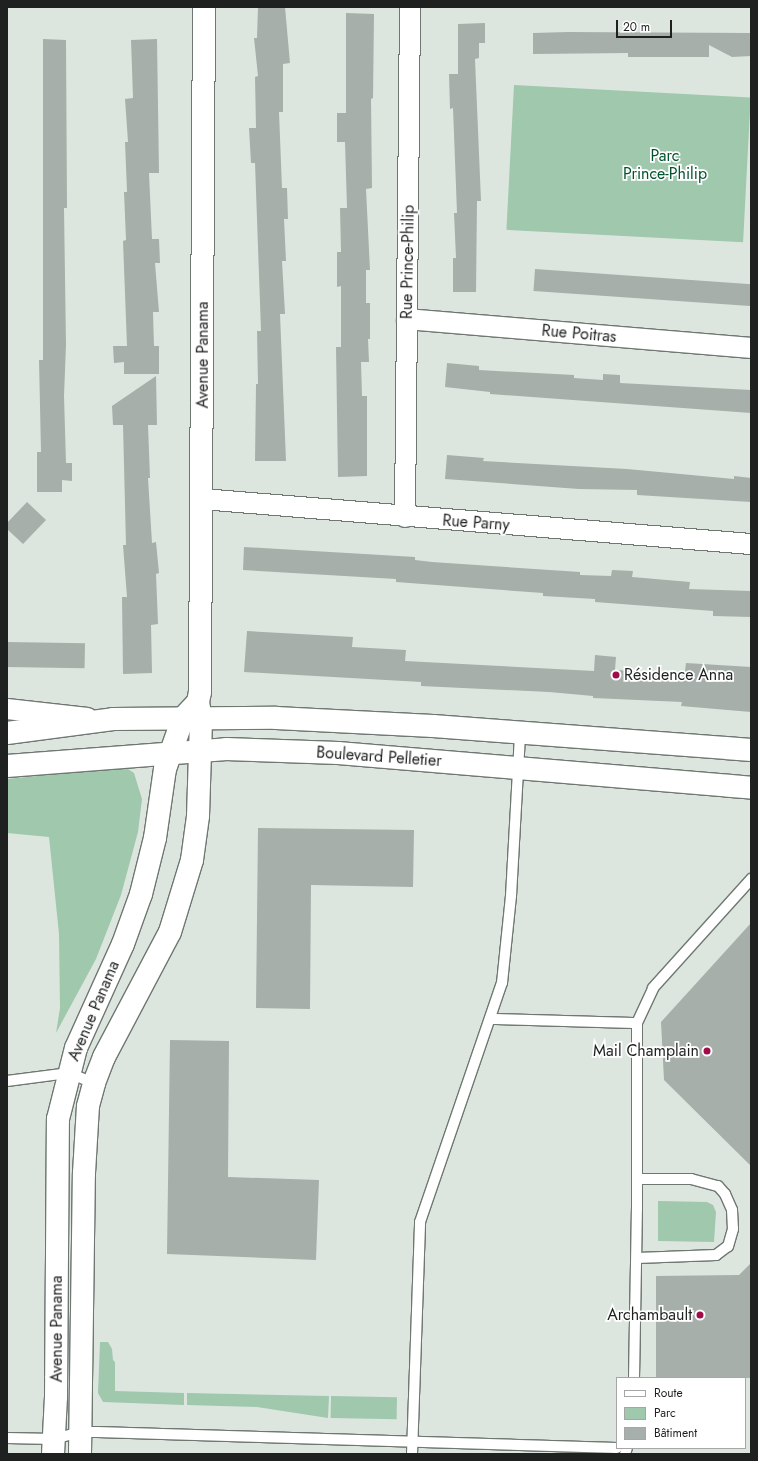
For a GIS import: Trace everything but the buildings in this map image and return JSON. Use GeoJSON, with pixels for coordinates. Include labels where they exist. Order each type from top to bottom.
{"type":"FeatureCollection","features":[{"type":"Feature","properties":{"kind":"street","name":"Avenue Panama"},"geometry":{"type":"LineString","coordinates":[[54,1446],[58,1119],[76,1048],[123,944],[141,894],[155,838],[165,769],[171,751],[194,713],[200,692],[204,7]]}},
{"type":"Feature","properties":{"kind":"street","name":"Rue Prince-Philip"},"geometry":{"type":"LineString","coordinates":[[405,517],[410,7]]}},
{"type":"Feature","properties":{"kind":"street","name":"Rue Poitras"},"geometry":{"type":"LineString","coordinates":[[407,319],[751,348]]}},
{"type":"Feature","properties":{"kind":"street","name":"Rue Parny"},"geometry":{"type":"LineString","coordinates":[[202,499],[405,517],[751,544]]}},
{"type":"Feature","properties":{"kind":"street","name":"Boulevard Pelletier"},"geometry":{"type":"LineString","coordinates":[[7,709],[113,719]]}},
{"type":"Feature","properties":{"kind":"street","name":"Avenue Panama"},"geometry":{"type":"LineString","coordinates":[[80,1454],[84,1173],[88,1106],[94,1083],[122,1021],[170,932],[178,910],[195,845],[200,750],[194,713]]}},
{"type":"Feature","properties":{"kind":"street","name":"Boulevard Pelletier"},"geometry":{"type":"LineString","coordinates":[[7,732],[113,719],[194,713],[433,726],[520,734],[751,750]]}},
{"type":"Feature","properties":{"kind":"street","name":"Boulevard Pelletier"},"geometry":{"type":"LineString","coordinates":[[7,766],[171,751],[200,750],[338,753],[751,788]]}},
{"type":"Feature","properties":{"kind":"lane"},"geometry":{"type":"LineString","coordinates":[[412,1454],[416,1374],[420,1222],[492,1019],[502,983],[510,904],[520,734]]}},
{"type":"Feature","properties":{"kind":"lane"},"geometry":{"type":"LineString","coordinates":[[634,1377],[637,1258],[637,1023],[653,988],[751,879]]}},
{"type":"Feature","properties":{"kind":"lane"},"geometry":{"type":"LineString","coordinates":[[492,1019],[637,1023]]}},
{"type":"Feature","properties":{"kind":"lane"},"geometry":{"type":"LineString","coordinates":[[7,1081],[69,1074],[94,1083]]}},
{"type":"Feature","properties":{"kind":"lane"},"geometry":{"type":"LineString","coordinates":[[637,1179],[691,1179],[718,1186],[725,1194],[732,1210],[733,1229],[728,1246],[716,1255],[637,1258]]}},
{"type":"Feature","properties":{"kind":"lane"},"geometry":{"type":"LineString","coordinates":[[7,1438],[54,1446],[81,1432],[616,1448]]}},
{"type":"Feature","properties":{"kind":"green space","name":"Parc Prince-Philip"},"geometry":{"type":"Polygon","coordinates":[[[514,85],[751,97],[743,242],[506,230],[514,85]]]}},
{"type":"Feature","properties":{"kind":"green space"},"geometry":{"type":"Polygon","coordinates":[[[125,767],[134,773],[142,799],[138,832],[121,895],[96,959],[56,1033],[60,1008],[59,934],[49,837],[7,833],[7,779],[125,767]]]}},
{"type":"Feature","properties":{"kind":"green space"},"geometry":{"type":"Polygon","coordinates":[[[658,1201],[707,1202],[713,1205],[716,1212],[714,1242],[658,1241],[658,1201]]]}},
{"type":"Feature","properties":{"kind":"green space"},"geometry":{"type":"Polygon","coordinates":[[[100,1342],[108,1342],[112,1349],[113,1360],[115,1362],[115,1391],[184,1393],[184,1405],[103,1402],[98,1393],[100,1342]]]}},
{"type":"Feature","properties":{"kind":"green space"},"geometry":{"type":"Polygon","coordinates":[[[187,1393],[329,1396],[328,1418],[257,1407],[187,1405],[187,1393]]]}},
{"type":"Feature","properties":{"kind":"green space"},"geometry":{"type":"Polygon","coordinates":[[[331,1396],[397,1397],[397,1419],[331,1418],[331,1396]]]}},
{"type":"Feature","properties":{"kind":"place","name":"Résidence Anna"},"geometry":{"type":"Point","coordinates":[616,675]}},
{"type":"Feature","properties":{"kind":"place","name":"Mail Champlain"},"geometry":{"type":"Point","coordinates":[707,1051]}},
{"type":"Feature","properties":{"kind":"place","name":"Archambault"},"geometry":{"type":"Point","coordinates":[700,1315]}}]}
